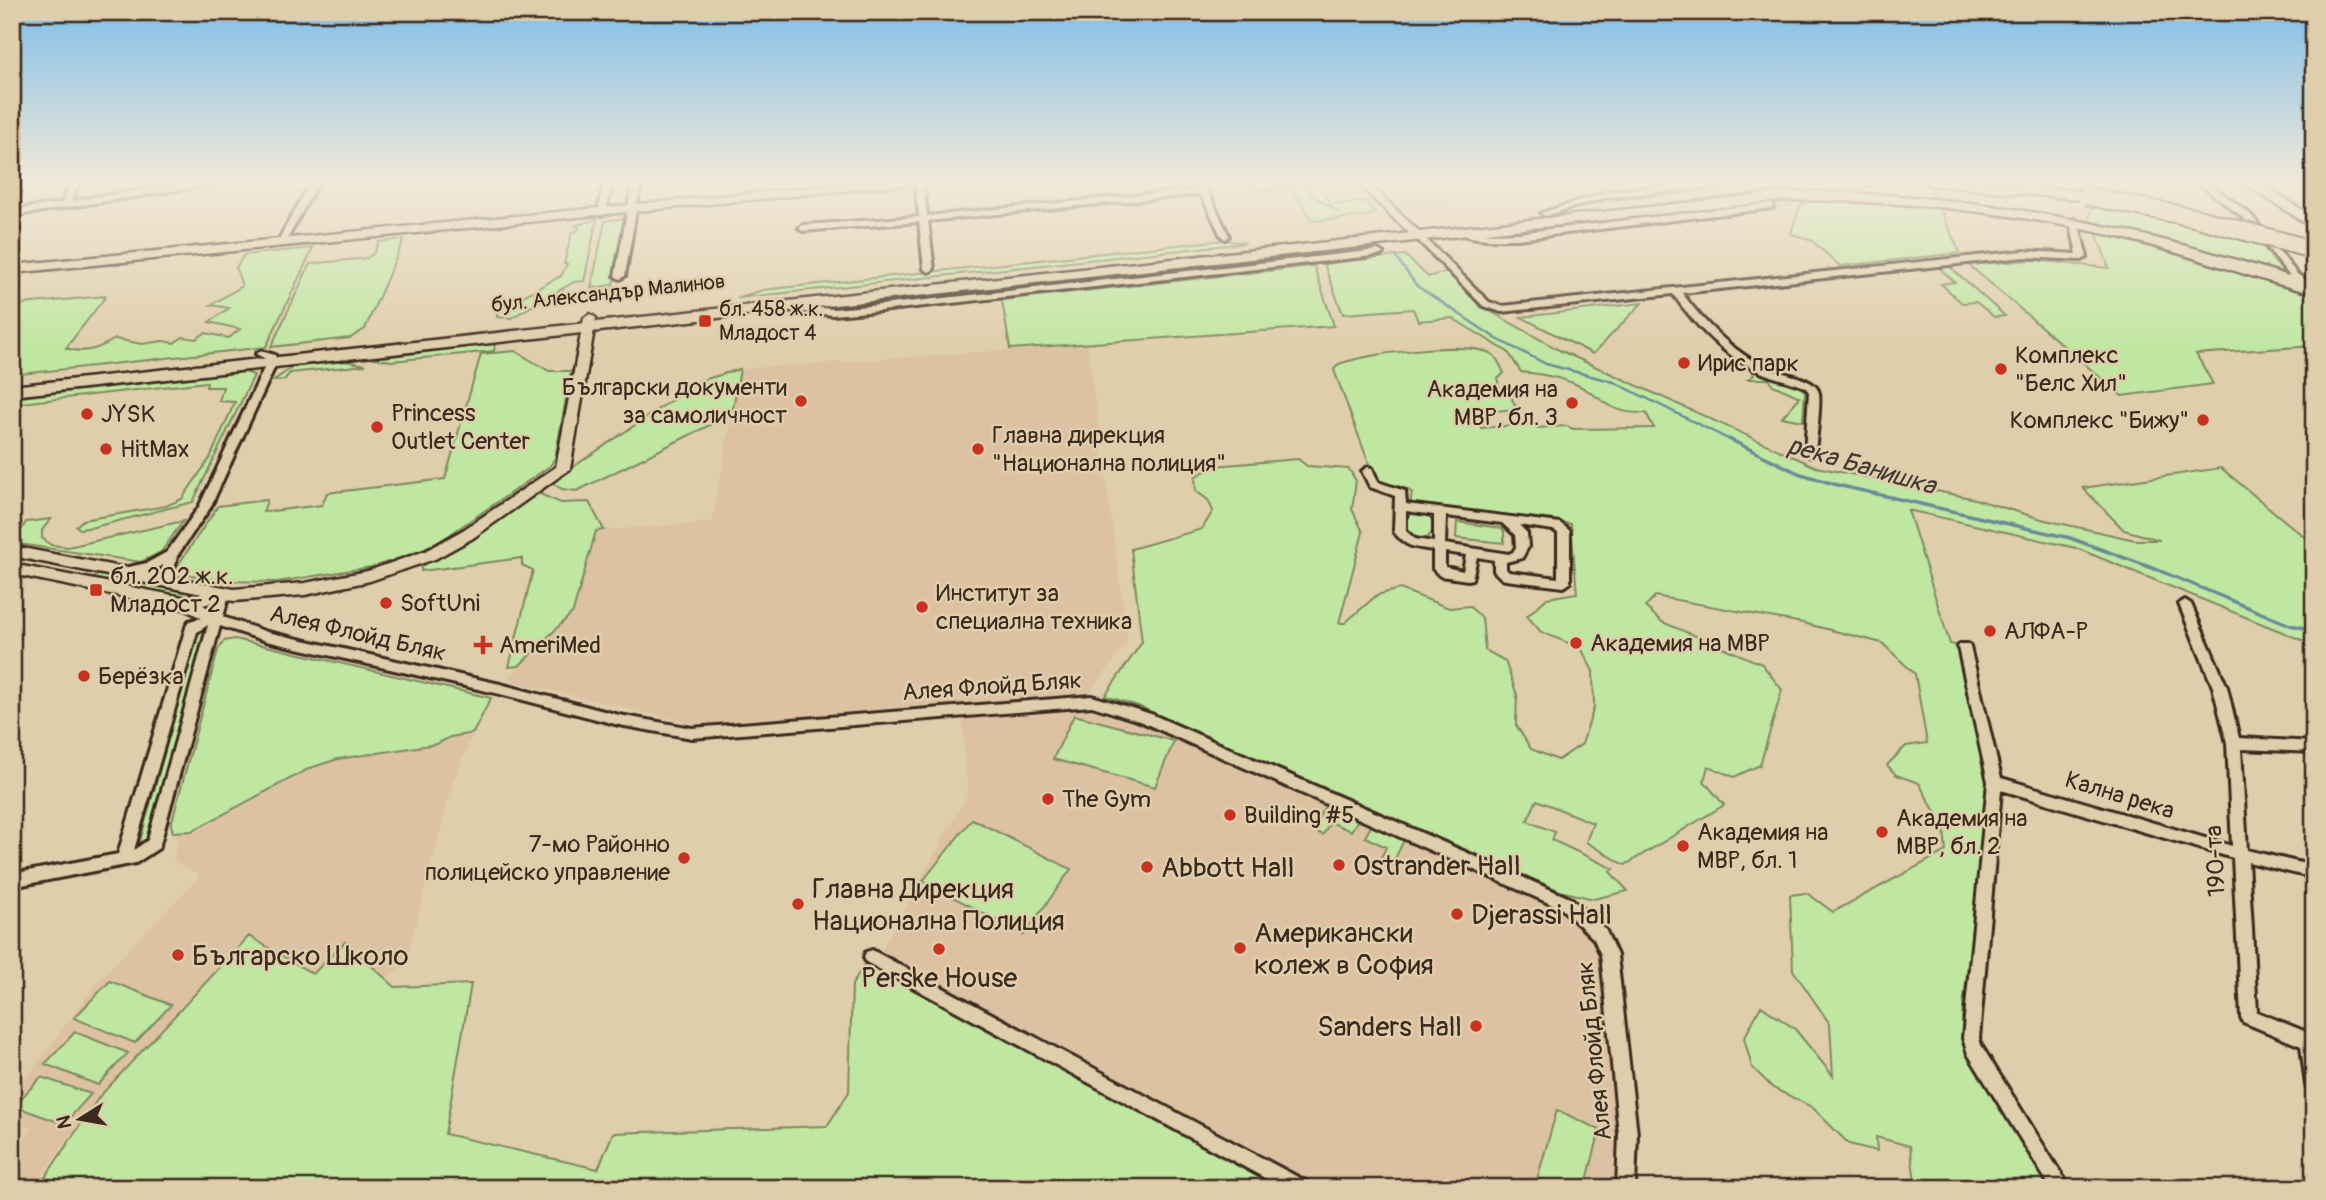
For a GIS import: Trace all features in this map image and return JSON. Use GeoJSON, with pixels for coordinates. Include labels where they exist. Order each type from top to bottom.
{"type":"FeatureCollection","features":[{"type":"Feature","properties":{"kind":"main road","name":"бул. Александър Малинов"},"geometry":{"type":"LineString","coordinates":[[12,381],[267,358],[1369,237]]}},
{"type":"Feature","properties":{"kind":"main road","name":"бул. Александър Малинов"},"geometry":{"type":"LineString","coordinates":[[589,323],[774,307],[1371,237]]}},
{"type":"Feature","properties":{"kind":"main road","name":"бул. Александър Малинов"},"geometry":{"type":"LineString","coordinates":[[2135,237],[2188,250],[2313,289]]}},
{"type":"Feature","properties":{"kind":"main road"},"geometry":{"type":"LineString","coordinates":[[2266,237],[2314,250]]}},
{"type":"Feature","properties":{"kind":"main road","name":"бул. Александър Малинов"},"geometry":{"type":"LineString","coordinates":[[12,391],[267,358]]}},
{"type":"Feature","properties":{"kind":"street"},"geometry":{"type":"LineString","coordinates":[[281,243],[284,237]]}},
{"type":"Feature","properties":{"kind":"street"},"geometry":{"type":"LineString","coordinates":[[12,269],[343,237]]}},
{"type":"Feature","properties":{"kind":"street"},"geometry":{"type":"LineString","coordinates":[[620,276],[627,237]]}},
{"type":"Feature","properties":{"kind":"street"},"geometry":{"type":"LineString","coordinates":[[926,237],[929,269]]}},
{"type":"Feature","properties":{"kind":"street"},"geometry":{"type":"LineString","coordinates":[[1419,237],[1494,308],[2024,254],[2082,257],[2077,237]]}},
{"type":"Feature","properties":{"kind":"street"},"geometry":{"type":"LineString","coordinates":[[2264,237],[2294,276],[2313,289]]}},
{"type":"Feature","properties":{"kind":"street"},"geometry":{"type":"LineString","coordinates":[[774,307],[833,312],[1378,253]]}},
{"type":"Feature","properties":{"kind":"street"},"geometry":{"type":"LineString","coordinates":[[1676,291],[1720,339],[1748,361],[1809,385],[1814,392],[1810,453]]}},
{"type":"Feature","properties":{"kind":"street"},"geometry":{"type":"LineString","coordinates":[[12,569],[204,598],[305,589],[404,566],[468,534],[563,469],[589,323]]}},
{"type":"Feature","properties":{"kind":"street"},"geometry":{"type":"LineString","coordinates":[[12,881],[124,860],[150,849],[158,838],[217,620],[204,598],[167,575],[171,555],[204,508],[267,358]]}},
{"type":"Feature","properties":{"kind":"street"},"geometry":{"type":"LineString","coordinates":[[1368,471],[1374,484],[1401,494],[1400,532],[1403,538],[1438,549],[1500,558],[1518,555],[1522,547],[1521,533],[1503,519]]}},
{"type":"Feature","properties":{"kind":"street"},"geometry":{"type":"LineString","coordinates":[[1402,507],[1562,528],[1566,579],[1560,583],[1506,576],[1500,571],[1500,558]]}},
{"type":"Feature","properties":{"kind":"street"},"geometry":{"type":"LineString","coordinates":[[1440,511],[1439,569],[1461,577],[1470,572],[1472,554]]}},
{"type":"Feature","properties":{"kind":"street"},"geometry":{"type":"LineString","coordinates":[[12,551],[178,584]]}},
{"type":"Feature","properties":{"kind":"street"},"geometry":{"type":"LineString","coordinates":[[121,572],[150,567],[171,555]]}},
{"type":"Feature","properties":{"kind":"street"},"geometry":{"type":"LineString","coordinates":[[124,860],[192,629],[204,598]]}},
{"type":"Feature","properties":{"kind":"street","name":"Алея Флойд Бляк"},"geometry":{"type":"LineString","coordinates":[[204,598],[217,620],[246,631],[660,730],[692,733],[1092,701],[1146,718],[1567,904],[1600,934],[1609,955],[1617,1026],[1628,1134],[1626,1188]]}},
{"type":"Feature","properties":{"kind":"street","name":"190-та"},"geometry":{"type":"LineString","coordinates":[[2185,604],[2220,687],[2234,743],[2249,1017],[2311,1042],[2314,1085]]}},
{"type":"Feature","properties":{"kind":"street"},"geometry":{"type":"LineString","coordinates":[[192,629],[202,621],[217,620]]}},
{"type":"Feature","properties":{"kind":"street"},"geometry":{"type":"LineString","coordinates":[[210,647],[224,635],[246,631]]}},
{"type":"Feature","properties":{"kind":"street"},"geometry":{"type":"LineString","coordinates":[[1965,652],[1995,782],[1972,1038],[1974,1048],[2061,1188]]}},
{"type":"Feature","properties":{"kind":"street"},"geometry":{"type":"LineString","coordinates":[[2234,743],[2314,747]]}},
{"type":"Feature","properties":{"kind":"street","name":"Кална река"},"geometry":{"type":"LineString","coordinates":[[1995,782],[2239,854],[2314,872]]}},
{"type":"Feature","properties":{"kind":"street"},"geometry":{"type":"LineString","coordinates":[[872,957],[1301,1188]]}},
{"type":"Feature","properties":{"kind":"shaded area"},"geometry":{"type":"Polygon","coordinates":[[[1087,344],[1128,641],[1089,694],[698,725],[506,680],[573,612],[596,531],[712,522],[740,369],[1087,344]]]}},
{"type":"Feature","properties":{"kind":"shaded area","name":"Американски колеж в София"},"geometry":{"type":"Polygon","coordinates":[[[1079,708],[1112,713],[1138,722],[1552,903],[1577,922],[1594,942],[1600,958],[1618,1118],[1614,1188],[1319,1188],[879,955],[968,793],[962,718],[1079,708]]]}},
{"type":"Feature","properties":{"kind":"shaded area","name":"Българско Школо"},"geometry":{"type":"Polygon","coordinates":[[[473,733],[453,782],[405,967],[386,978],[345,942],[313,974],[99,1097],[32,1188],[12,1188],[12,1156],[32,1128],[12,1124],[12,1097],[100,979],[200,876],[173,861],[178,833],[310,768],[338,759],[437,744],[450,737],[473,733]]]}},
{"type":"Feature","properties":{"kind":"green space"},"geometry":{"type":"Polygon","coordinates":[[[571,237],[593,237],[584,281],[574,282],[511,318],[497,317],[497,310],[561,276],[567,264],[564,264],[571,237]]]}},
{"type":"Feature","properties":{"kind":"green space"},"geometry":{"type":"Polygon","coordinates":[[[602,237],[622,237],[613,285],[591,288],[602,237]]]}},
{"type":"Feature","properties":{"kind":"green space"},"geometry":{"type":"Polygon","coordinates":[[[1802,237],[1953,237],[1960,253],[1840,266],[1810,239],[1802,237]]]}},
{"type":"Feature","properties":{"kind":"green space"},"geometry":{"type":"Polygon","coordinates":[[[2098,237],[2118,237],[2266,278],[2314,297],[2314,346],[2196,354],[2213,384],[2122,396],[1969,265],[2033,260],[2109,268],[2098,237]]]}},
{"type":"Feature","properties":{"kind":"green space"},"geometry":{"type":"Polygon","coordinates":[[[2148,237],[2255,237],[2284,274],[2148,237]]]}},
{"type":"Feature","properties":{"kind":"green space"},"geometry":{"type":"Polygon","coordinates":[[[404,239],[365,329],[350,338],[271,347],[310,264],[367,258],[374,253],[379,242],[404,239]]]}},
{"type":"Feature","properties":{"kind":"green space"},"geometry":{"type":"Polygon","coordinates":[[[1223,240],[1246,243],[737,298],[763,290],[1223,240]]]}},
{"type":"Feature","properties":{"kind":"green space"},"geometry":{"type":"Polygon","coordinates":[[[313,248],[266,347],[12,375],[12,305],[106,296],[66,348],[72,350],[92,350],[115,339],[142,344],[163,341],[174,343],[183,337],[196,339],[205,333],[229,338],[240,329],[209,322],[229,308],[211,305],[242,286],[236,268],[244,255],[313,248]]]}},
{"type":"Feature","properties":{"kind":"green space"},"geometry":{"type":"Polygon","coordinates":[[[1405,255],[1428,277],[1446,272],[1488,310],[1559,350],[1816,467],[1971,498],[2045,520],[2135,540],[2160,540],[2124,530],[2083,488],[2221,468],[2314,545],[2314,645],[2076,548],[1908,510],[1950,644],[1959,646],[1989,779],[1962,1018],[1964,1036],[2053,1188],[1916,1188],[1910,1146],[1876,1137],[1877,1151],[1849,1144],[1812,1107],[1773,1088],[1752,1067],[1744,1038],[1761,1006],[1795,1029],[1833,1076],[1830,1024],[1793,970],[1790,895],[1807,893],[1833,912],[1946,851],[1944,828],[1919,783],[1896,775],[1887,765],[1906,746],[1927,743],[1915,674],[1882,643],[1803,623],[1655,596],[1645,607],[1662,622],[1762,664],[1782,690],[1760,765],[1734,777],[1708,766],[1704,781],[1724,805],[1625,865],[1586,842],[1593,823],[1537,800],[1527,821],[1555,832],[1552,840],[1614,869],[1610,872],[1628,891],[1594,899],[1560,891],[1138,706],[1105,696],[1142,642],[1131,549],[1202,529],[1213,511],[1208,500],[1196,491],[1195,477],[1214,466],[1298,459],[1307,466],[1349,469],[1356,481],[1352,509],[1363,532],[1339,623],[1345,623],[1377,595],[1400,589],[1449,608],[1469,606],[1482,618],[1485,650],[1505,661],[1517,695],[1516,725],[1531,749],[1558,760],[1582,744],[1594,707],[1593,671],[1581,648],[1541,632],[1527,616],[1547,598],[1577,593],[1571,524],[1410,504],[1412,493],[1408,490],[1383,483],[1374,477],[1334,370],[1337,365],[1350,361],[1391,353],[1440,348],[1481,350],[1493,355],[1498,361],[1504,373],[1498,379],[1498,386],[1502,392],[1510,395],[1517,409],[1473,413],[1481,428],[1533,424],[1538,428],[1654,428],[1646,413],[1615,408],[1583,387],[1566,380],[1521,372],[1508,352],[1452,318],[1418,321],[1413,309],[1343,314],[1324,264],[1405,255]]]}},
{"type":"Feature","properties":{"kind":"green space"},"geometry":{"type":"Polygon","coordinates":[[[1264,260],[830,310],[805,308],[1264,260]]]}},
{"type":"Feature","properties":{"kind":"green space"},"geometry":{"type":"Polygon","coordinates":[[[1314,266],[1334,326],[1010,349],[1002,300],[1314,266]]]}},
{"type":"Feature","properties":{"kind":"green space"},"geometry":{"type":"Polygon","coordinates":[[[1950,267],[2005,316],[1994,317],[1976,302],[1962,303],[1941,284],[1955,282],[1939,268],[1950,267]]]}},
{"type":"Feature","properties":{"kind":"green space"},"geometry":{"type":"Polygon","coordinates":[[[1642,303],[1593,354],[1521,317],[1642,303]]]}},
{"type":"Feature","properties":{"kind":"green space"},"geometry":{"type":"Polygon","coordinates":[[[495,344],[494,351],[391,361],[375,358],[495,344]]]}},
{"type":"Feature","properties":{"kind":"green space"},"geometry":{"type":"Polygon","coordinates":[[[515,351],[549,371],[571,371],[555,458],[550,466],[433,546],[377,566],[277,582],[223,581],[186,574],[176,568],[218,506],[267,500],[263,512],[322,505],[327,493],[445,479],[481,354],[515,351]]]}},
{"type":"Feature","properties":{"kind":"green space"},"geometry":{"type":"Polygon","coordinates":[[[345,361],[366,365],[290,373],[284,380],[273,381],[293,367],[345,361]]]}},
{"type":"Feature","properties":{"kind":"green space"},"geometry":{"type":"Polygon","coordinates":[[[740,369],[732,414],[577,491],[562,489],[551,482],[700,381],[740,369]]]}},
{"type":"Feature","properties":{"kind":"green space"},"geometry":{"type":"Polygon","coordinates":[[[1752,371],[1796,385],[1805,391],[1803,421],[1782,417],[1800,397],[1773,385],[1769,379],[1748,379],[1754,375],[1752,371]]]}},
{"type":"Feature","properties":{"kind":"green space"},"geometry":{"type":"Polygon","coordinates":[[[245,372],[254,375],[193,502],[80,529],[76,526],[83,520],[166,506],[182,499],[210,458],[235,402],[219,401],[223,387],[206,387],[207,382],[12,404],[12,398],[245,372]]]}},
{"type":"Feature","properties":{"kind":"green space"},"geometry":{"type":"Polygon","coordinates":[[[535,492],[561,503],[589,502],[604,530],[596,531],[573,612],[519,666],[509,667],[533,570],[522,565],[522,558],[421,571],[421,566],[463,544],[535,492]]]}},
{"type":"Feature","properties":{"kind":"green space"},"geometry":{"type":"Polygon","coordinates":[[[1419,512],[1429,516],[1433,526],[1429,536],[1419,540],[1409,536],[1405,526],[1409,516],[1419,512]]]}},
{"type":"Feature","properties":{"kind":"green space"},"geometry":{"type":"Polygon","coordinates":[[[51,519],[42,530],[42,538],[51,545],[68,547],[183,521],[161,552],[141,562],[12,543],[12,530],[22,529],[26,522],[51,519]]]}},
{"type":"Feature","properties":{"kind":"green space"},"geometry":{"type":"Polygon","coordinates":[[[1457,522],[1501,528],[1504,531],[1504,543],[1456,538],[1457,522]]]}},
{"type":"Feature","properties":{"kind":"green space"},"geometry":{"type":"Polygon","coordinates":[[[99,574],[193,595],[187,598],[92,579],[99,574]]]}},
{"type":"Feature","properties":{"kind":"green space"},"geometry":{"type":"Polygon","coordinates":[[[206,625],[147,843],[138,848],[199,628],[206,625]]]}},
{"type":"Feature","properties":{"kind":"green space"},"geometry":{"type":"Polygon","coordinates":[[[235,639],[491,698],[473,733],[450,737],[437,744],[338,759],[310,768],[192,831],[173,832],[171,825],[218,650],[224,641],[235,639]]]}},
{"type":"Feature","properties":{"kind":"green space"},"geometry":{"type":"Polygon","coordinates":[[[1074,715],[1174,741],[1155,787],[1053,759],[1074,715]]]}},
{"type":"Feature","properties":{"kind":"green space"},"geometry":{"type":"Polygon","coordinates":[[[1326,804],[1359,818],[1351,831],[1330,822],[1323,835],[1312,830],[1326,804]]]}},
{"type":"Feature","properties":{"kind":"green space"},"geometry":{"type":"Polygon","coordinates":[[[972,819],[1071,869],[1024,935],[923,881],[972,819]]]}},
{"type":"Feature","properties":{"kind":"green space"},"geometry":{"type":"Polygon","coordinates":[[[1372,824],[1405,838],[1392,865],[1380,860],[1386,847],[1365,837],[1372,824]]]}},
{"type":"Feature","properties":{"kind":"green space"},"geometry":{"type":"Polygon","coordinates":[[[249,936],[313,974],[345,942],[395,987],[471,984],[445,1134],[598,1169],[613,1133],[827,1126],[849,1092],[852,985],[866,961],[1282,1188],[38,1188],[99,1097],[249,936]]]}},
{"type":"Feature","properties":{"kind":"green space"},"geometry":{"type":"Polygon","coordinates":[[[110,981],[171,1005],[135,1043],[74,1018],[110,981]]]}},
{"type":"Feature","properties":{"kind":"green space"},"geometry":{"type":"Polygon","coordinates":[[[75,1032],[128,1053],[98,1085],[45,1064],[75,1032]]]}},
{"type":"Feature","properties":{"kind":"green space"},"geometry":{"type":"Polygon","coordinates":[[[41,1077],[91,1094],[64,1124],[14,1106],[41,1077]]]}},
{"type":"Feature","properties":{"kind":"green space"},"geometry":{"type":"Polygon","coordinates":[[[1557,1110],[1600,1130],[1585,1188],[1547,1188],[1536,1183],[1557,1110]]]}},
{"type":"Feature","properties":{"kind":"waterway","name":"река Банишка"},"geometry":{"type":"LineString","coordinates":[[1395,256],[1417,286],[1497,339],[1546,364],[1614,382],[1732,441]]}},
{"type":"Feature","properties":{"kind":"waterway","name":"река Банишка"},"geometry":{"type":"LineString","coordinates":[[1729,439],[1798,473],[1837,485],[2070,538],[2158,570],[2290,625],[2314,630]]}},
{"type":"Feature","properties":{"kind":"place","name":"бл. 458 ж.к. Младост 4"},"geometry":{"type":"Point","coordinates":[705,321]}},
{"type":"Feature","properties":{"kind":"place","name":"Ирис парк"},"geometry":{"type":"Point","coordinates":[1684,363]}},
{"type":"Feature","properties":{"kind":"place","name":"Комплекс \"Белс Хил\""},"geometry":{"type":"Point","coordinates":[2001,369]}},
{"type":"Feature","properties":{"kind":"place","name":"Български документи за самоличност"},"geometry":{"type":"Point","coordinates":[801,401]}},
{"type":"Feature","properties":{"kind":"place","name":"Академия на МВР, бл. 3"},"geometry":{"type":"Point","coordinates":[1572,403]}},
{"type":"Feature","properties":{"kind":"place","name":"JYSK"},"geometry":{"type":"Point","coordinates":[87,414]}},
{"type":"Feature","properties":{"kind":"place","name":"Комплекс \"Бижу\""},"geometry":{"type":"Point","coordinates":[2203,420]}},
{"type":"Feature","properties":{"kind":"place","name":"Princess Outlet Center"},"geometry":{"type":"Point","coordinates":[377,427]}},
{"type":"Feature","properties":{"kind":"place","name":"HitMax"},"geometry":{"type":"Point","coordinates":[106,449]}},
{"type":"Feature","properties":{"kind":"place","name":"Главна дирекция \"Национална полиция\""},"geometry":{"type":"Point","coordinates":[978,449]}},
{"type":"Feature","properties":{"kind":"place","name":"бл. 202 ж.к. Младост 2"},"geometry":{"type":"Point","coordinates":[96,590]}},
{"type":"Feature","properties":{"kind":"place","name":"SoftUni"},"geometry":{"type":"Point","coordinates":[386,603]}},
{"type":"Feature","properties":{"kind":"place","name":"Институт за специална техника"},"geometry":{"type":"Point","coordinates":[922,607]}},
{"type":"Feature","properties":{"kind":"place","name":"АЛФА-Р"},"geometry":{"type":"Point","coordinates":[1990,631]}},
{"type":"Feature","properties":{"kind":"place","name":"Академия на МВР"},"geometry":{"type":"Point","coordinates":[1576,643]}},
{"type":"Feature","properties":{"kind":"place","name":"AmeriMed"},"geometry":{"type":"Point","coordinates":[483,645]}},
{"type":"Feature","properties":{"kind":"place","name":"Берёзка"},"geometry":{"type":"Point","coordinates":[84,676]}},
{"type":"Feature","properties":{"kind":"place","name":"The Gym"},"geometry":{"type":"Point","coordinates":[1048,799]}},
{"type":"Feature","properties":{"kind":"place","name":"Building #5"},"geometry":{"type":"Point","coordinates":[1230,815]}},
{"type":"Feature","properties":{"kind":"place","name":"Академия на МВР, бл. 2"},"geometry":{"type":"Point","coordinates":[1882,832]}},
{"type":"Feature","properties":{"kind":"place","name":"Академия на МВР, бл. 1"},"geometry":{"type":"Point","coordinates":[1683,846]}},
{"type":"Feature","properties":{"kind":"place","name":"7-мо Районно полицейско управление"},"geometry":{"type":"Point","coordinates":[684,858]}},
{"type":"Feature","properties":{"kind":"place","name":"Ostrander Hall"},"geometry":{"type":"Point","coordinates":[1339,865]}},
{"type":"Feature","properties":{"kind":"place","name":"Abbott Hall"},"geometry":{"type":"Point","coordinates":[1147,867]}},
{"type":"Feature","properties":{"kind":"place","name":"Главна Дирекция Национална Полиция"},"geometry":{"type":"Point","coordinates":[798,904]}},
{"type":"Feature","properties":{"kind":"place","name":"Djerassi Hall"},"geometry":{"type":"Point","coordinates":[1457,914]}},
{"type":"Feature","properties":{"kind":"place","name":"Американски колеж в София"},"geometry":{"type":"Point","coordinates":[1240,948]}},
{"type":"Feature","properties":{"kind":"place","name":"Perske House"},"geometry":{"type":"Point","coordinates":[939,949]}},
{"type":"Feature","properties":{"kind":"place","name":"Българско Школо"},"geometry":{"type":"Point","coordinates":[178,955]}},
{"type":"Feature","properties":{"kind":"place","name":"Sanders Hall"},"geometry":{"type":"Point","coordinates":[1476,1026]}}]}
